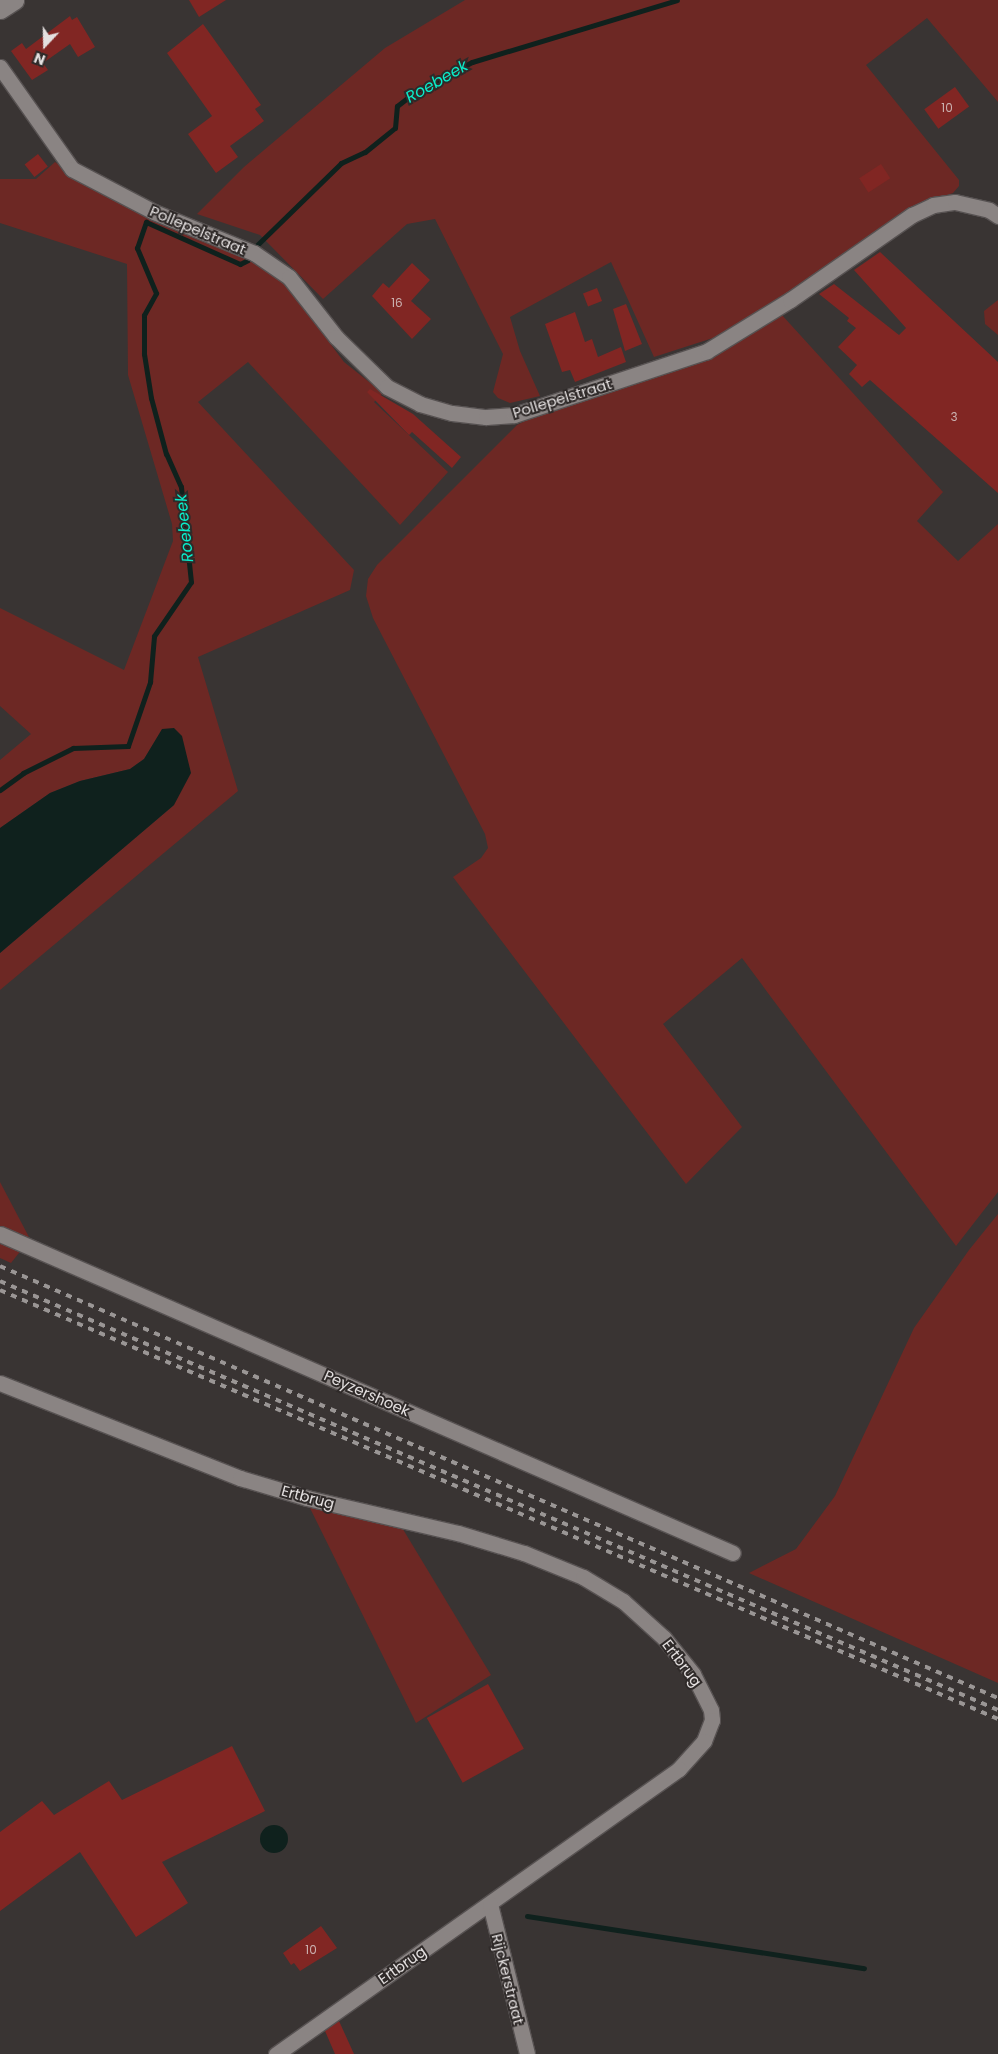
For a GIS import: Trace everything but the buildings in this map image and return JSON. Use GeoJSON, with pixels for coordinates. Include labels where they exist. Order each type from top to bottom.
{"type":"FeatureCollection","features":[{"type":"Feature","properties":{"kind":"street"},"geometry":{"type":"LineString","coordinates":[[0,9],[14,0]]}},
{"type":"Feature","properties":{"kind":"street","name":"Pollepelstraat"},"geometry":{"type":"LineString","coordinates":[[0,67],[72,169],[154,212],[254,253],[289,277],[336,337],[388,387],[420,404],[452,413],[486,416],[514,415],[707,351],[790,300],[912,215],[933,205],[955,202],[989,210],[998,216]]}},
{"type":"Feature","properties":{"kind":"street","name":"Peyzershoek"},"geometry":{"type":"LineString","coordinates":[[0,1234],[733,1553]]}},
{"type":"Feature","properties":{"kind":"street","name":"Ertbrug"},"geometry":{"type":"LineString","coordinates":[[0,1382],[120,1432],[274,1488],[458,1533],[553,1564],[623,1601],[680,1656],[702,1690],[710,1710],[708,1730],[694,1754],[679,1769],[276,2054]]}},
{"type":"Feature","properties":{"kind":"street","name":"Rijckerstraat"},"geometry":{"type":"LineString","coordinates":[[490,1904],[527,2054]]}},
{"type":"Feature","properties":{"kind":"shaded area"},"geometry":{"type":"Polygon","coordinates":[[[465,0],[998,0],[998,102],[927,18],[866,65],[959,180],[959,186],[953,193],[933,200],[770,306],[716,337],[654,357],[611,262],[510,317],[520,351],[540,396],[510,403],[498,398],[493,392],[503,354],[435,219],[407,224],[323,299],[260,235],[197,214],[244,167],[385,48],[465,0]]]}},
{"type":"Feature","properties":{"kind":"shaded area"},"geometry":{"type":"Polygon","coordinates":[[[55,162],[94,189],[257,262],[286,285],[344,362],[383,393],[374,402],[448,472],[400,525],[248,362],[198,402],[354,570],[350,590],[198,657],[238,791],[0,990],[0,953],[174,805],[163,729],[144,759],[130,769],[80,781],[50,793],[0,828],[0,760],[31,734],[0,706],[0,608],[124,670],[173,541],[172,524],[128,375],[127,264],[0,223],[0,179],[36,179],[55,162]]]}},
{"type":"Feature","properties":{"kind":"shaded area"},"geometry":{"type":"Polygon","coordinates":[[[998,300],[998,335],[985,324],[984,311],[998,300]]]}},
{"type":"Feature","properties":{"kind":"shaded area"},"geometry":{"type":"Polygon","coordinates":[[[781,314],[943,492],[917,521],[958,561],[998,524],[998,1192],[956,1246],[742,958],[663,1024],[742,1127],[686,1184],[453,877],[481,858],[488,848],[485,834],[373,618],[366,596],[368,579],[377,565],[517,425],[535,416],[669,371],[781,314]]]}},
{"type":"Feature","properties":{"kind":"shaded area"},"geometry":{"type":"Polygon","coordinates":[[[0,1182],[30,1239],[11,1263],[0,1258],[0,1182]]]}},
{"type":"Feature","properties":{"kind":"shaded area"},"geometry":{"type":"Polygon","coordinates":[[[998,1214],[998,1683],[749,1573],[796,1549],[835,1496],[914,1328],[969,1250],[998,1214]]]}},
{"type":"Feature","properties":{"kind":"shaded area"},"geometry":{"type":"Polygon","coordinates":[[[308,1504],[401,1526],[491,1675],[416,1723],[308,1504]]]}},
{"type":"Feature","properties":{"kind":"water"},"geometry":{"type":"Polygon","coordinates":[[[174,728],[182,736],[191,773],[174,805],[0,953],[0,828],[50,793],[80,781],[130,769],[144,759],[162,729],[174,728]]]}},
{"type":"Feature","properties":{"kind":"water"},"geometry":{"type":"Polygon","coordinates":[[[274,1825],[284,1829],[288,1839],[284,1849],[274,1853],[264,1849],[260,1839],[264,1829],[274,1825]]]}},
{"type":"Feature","properties":{"kind":"waterway","name":"Roebeek"},"geometry":{"type":"LineString","coordinates":[[255,247],[341,163],[365,152],[395,128],[397,106],[416,91],[472,62],[677,0]]}},
{"type":"Feature","properties":{"kind":"waterway","name":"Roebeek"},"geometry":{"type":"LineString","coordinates":[[0,790],[23,773],[73,748],[128,746],[150,682],[154,636],[191,582],[181,487],[166,454],[151,398],[144,354],[144,315],[156,293],[137,248],[146,222],[240,264],[248,260]]}},
{"type":"Feature","properties":{"kind":"waterway"},"geometry":{"type":"LineString","coordinates":[[527,1916],[864,1968]]}},
{"type":"Feature","properties":{"kind":"railway"},"geometry":{"type":"LineString","coordinates":[[0,1266],[998,1698]]}},
{"type":"Feature","properties":{"kind":"railway"},"geometry":{"type":"LineString","coordinates":[[0,1281],[998,1710]]}},
{"type":"Feature","properties":{"kind":"railway"},"geometry":{"type":"LineString","coordinates":[[0,1290],[998,1719]]}}]}
